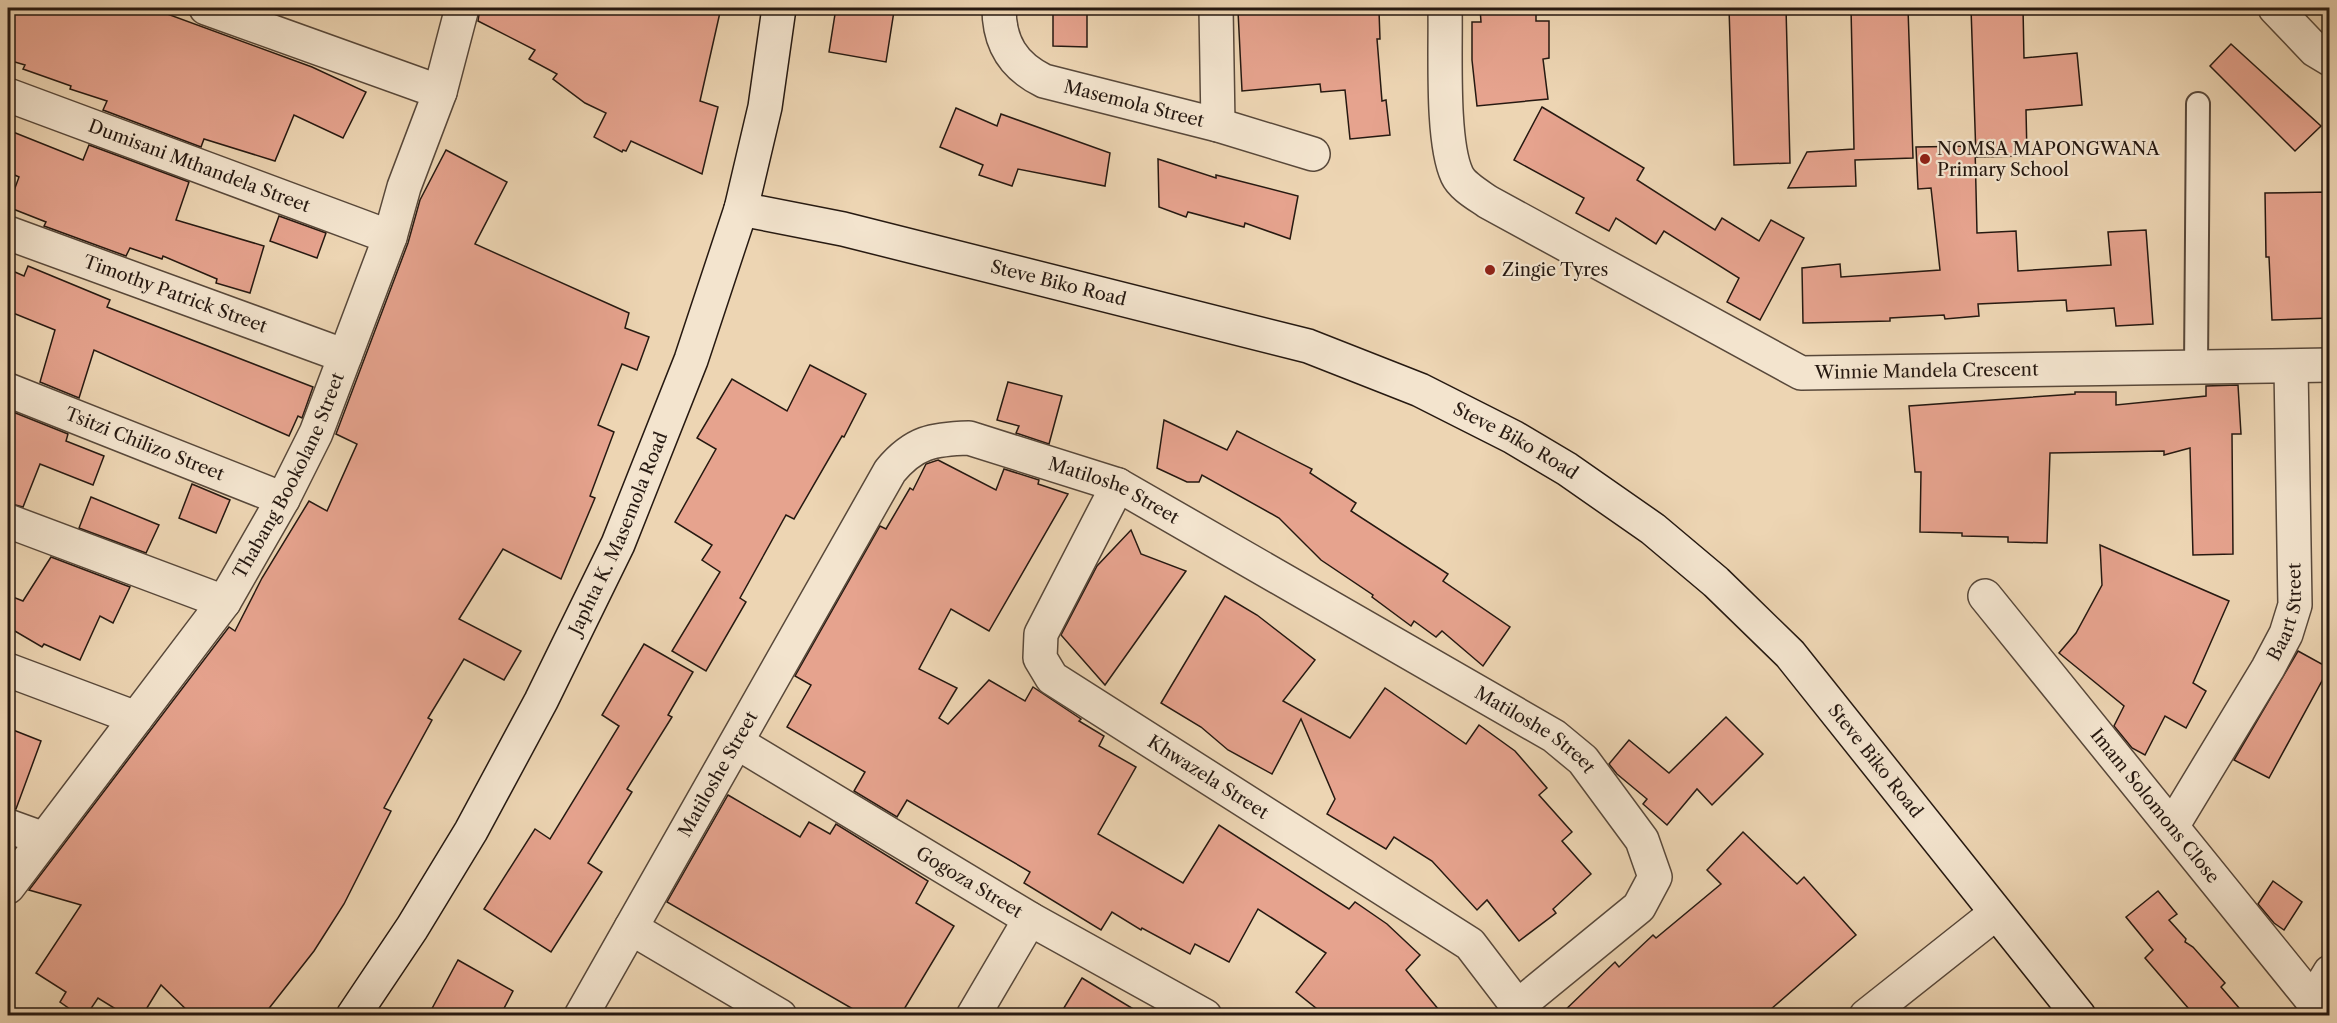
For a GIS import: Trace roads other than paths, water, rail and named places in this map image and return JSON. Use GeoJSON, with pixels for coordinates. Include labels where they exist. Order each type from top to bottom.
{"type":"FeatureCollection","features":[{"type":"Feature","properties":{"kind":"street"},"geometry":{"type":"LineString","coordinates":[[206,8],[440,92]]}},
{"type":"Feature","properties":{"kind":"street","name":"Thabang Bookolane Street"},"geometry":{"type":"LineString","coordinates":[[8,887],[224,602],[283,499],[316,433],[390,237],[404,187],[440,92],[462,8]]}},
{"type":"Feature","properties":{"kind":"street","name":"Japhta K. Masemola Road"},"geometry":{"type":"LineString","coordinates":[[353,1016],[412,928],[471,831],[541,701],[618,544],[692,360],[741,209],[765,106],[779,8]]}},
{"type":"Feature","properties":{"kind":"street","name":"Masemola Street"},"geometry":{"type":"LineString","coordinates":[[999,8],[1003,37],[1010,57],[1025,72],[1044,81],[1218,125],[1313,154]]}},
{"type":"Feature","properties":{"kind":"street"},"geometry":{"type":"LineString","coordinates":[[1216,8],[1218,125]]}},
{"type":"Feature","properties":{"kind":"street","name":"Winnie Mandela Crescent"},"geometry":{"type":"LineString","coordinates":[[1445,8],[1448,132],[1450,154],[1457,177],[1488,202],[1801,373],[2330,365]]}},
{"type":"Feature","properties":{"kind":"street"},"geometry":{"type":"LineString","coordinates":[[2275,8],[2315,50],[2330,59]]}},
{"type":"Feature","properties":{"kind":"street","name":"Dumisani Mthandela Street"},"geometry":{"type":"LineString","coordinates":[[8,95],[390,237]]}},
{"type":"Feature","properties":{"kind":"street","name":"Steve Biko Road"},"geometry":{"type":"LineString","coordinates":[[741,209],[843,229],[1308,346],[1420,390],[1513,437],[1567,469],[1653,529],[1762,624],[1790,654],[2079,1016]]}},
{"type":"Feature","properties":{"kind":"street","name":"Timothy Patrick Street"},"geometry":{"type":"LineString","coordinates":[[8,233],[345,356]]}},
{"type":"Feature","properties":{"kind":"street","name":"Baart Street"},"geometry":{"type":"LineString","coordinates":[[2173,825],[2268,668],[2286,634],[2295,605],[2291,367]]}},
{"type":"Feature","properties":{"kind":"street","name":"Tsitzi Chilizo Street"},"geometry":{"type":"LineString","coordinates":[[8,390],[283,499]]}},
{"type":"Feature","properties":{"kind":"street","name":"Matiloshe Street"},"geometry":{"type":"LineString","coordinates":[[581,1016],[738,743],[890,471],[902,457],[917,446],[943,439],[969,438],[1118,485],[1554,736],[1582,760],[1642,840],[1655,877],[1639,907],[1522,1011]]}},
{"type":"Feature","properties":{"kind":"street","name":"Khwazela Street"},"geometry":{"type":"LineString","coordinates":[[1118,485],[1041,634],[1040,658],[1052,678],[1470,944],[1522,1011]]}},
{"type":"Feature","properties":{"kind":"street"},"geometry":{"type":"LineString","coordinates":[[8,521],[224,602]]}},
{"type":"Feature","properties":{"kind":"street","name":"Imam Solomons Close"},"geometry":{"type":"LineString","coordinates":[[1985,596],[2173,825],[2319,1008]]}},
{"type":"Feature","properties":{"kind":"street"},"geometry":{"type":"LineString","coordinates":[[8,670],[136,718]]}},
{"type":"Feature","properties":{"kind":"street","name":"Gogoza Street"},"geometry":{"type":"LineString","coordinates":[[738,743],[1030,919],[1205,1016]]}},
{"type":"Feature","properties":{"kind":"street"},"geometry":{"type":"LineString","coordinates":[[8,826],[44,839]]}},
{"type":"Feature","properties":{"kind":"street"},"geometry":{"type":"LineString","coordinates":[[1866,1016],[1996,913]]}},
{"type":"Feature","properties":{"kind":"street"},"geometry":{"type":"LineString","coordinates":[[973,1016],[1030,919]]}},
{"type":"Feature","properties":{"kind":"street"},"geometry":{"type":"LineString","coordinates":[[631,928],[780,1016]]}},
{"type":"Feature","properties":{"kind":"street"},"geometry":{"type":"LineString","coordinates":[[2319,1008],[2330,972]]}},
{"type":"Feature","properties":{"kind":"lane"},"geometry":{"type":"LineString","coordinates":[[2196,368],[2198,104]]}},
{"type":"Feature","properties":{"kind":"place","name":"NOMSA MAPONGWANA Primary School"},"geometry":{"type":"Point","coordinates":[1925,159]}},
{"type":"Feature","properties":{"kind":"place","name":"Zingie Tyres"},"geometry":{"type":"Point","coordinates":[1490,270]}}]}
